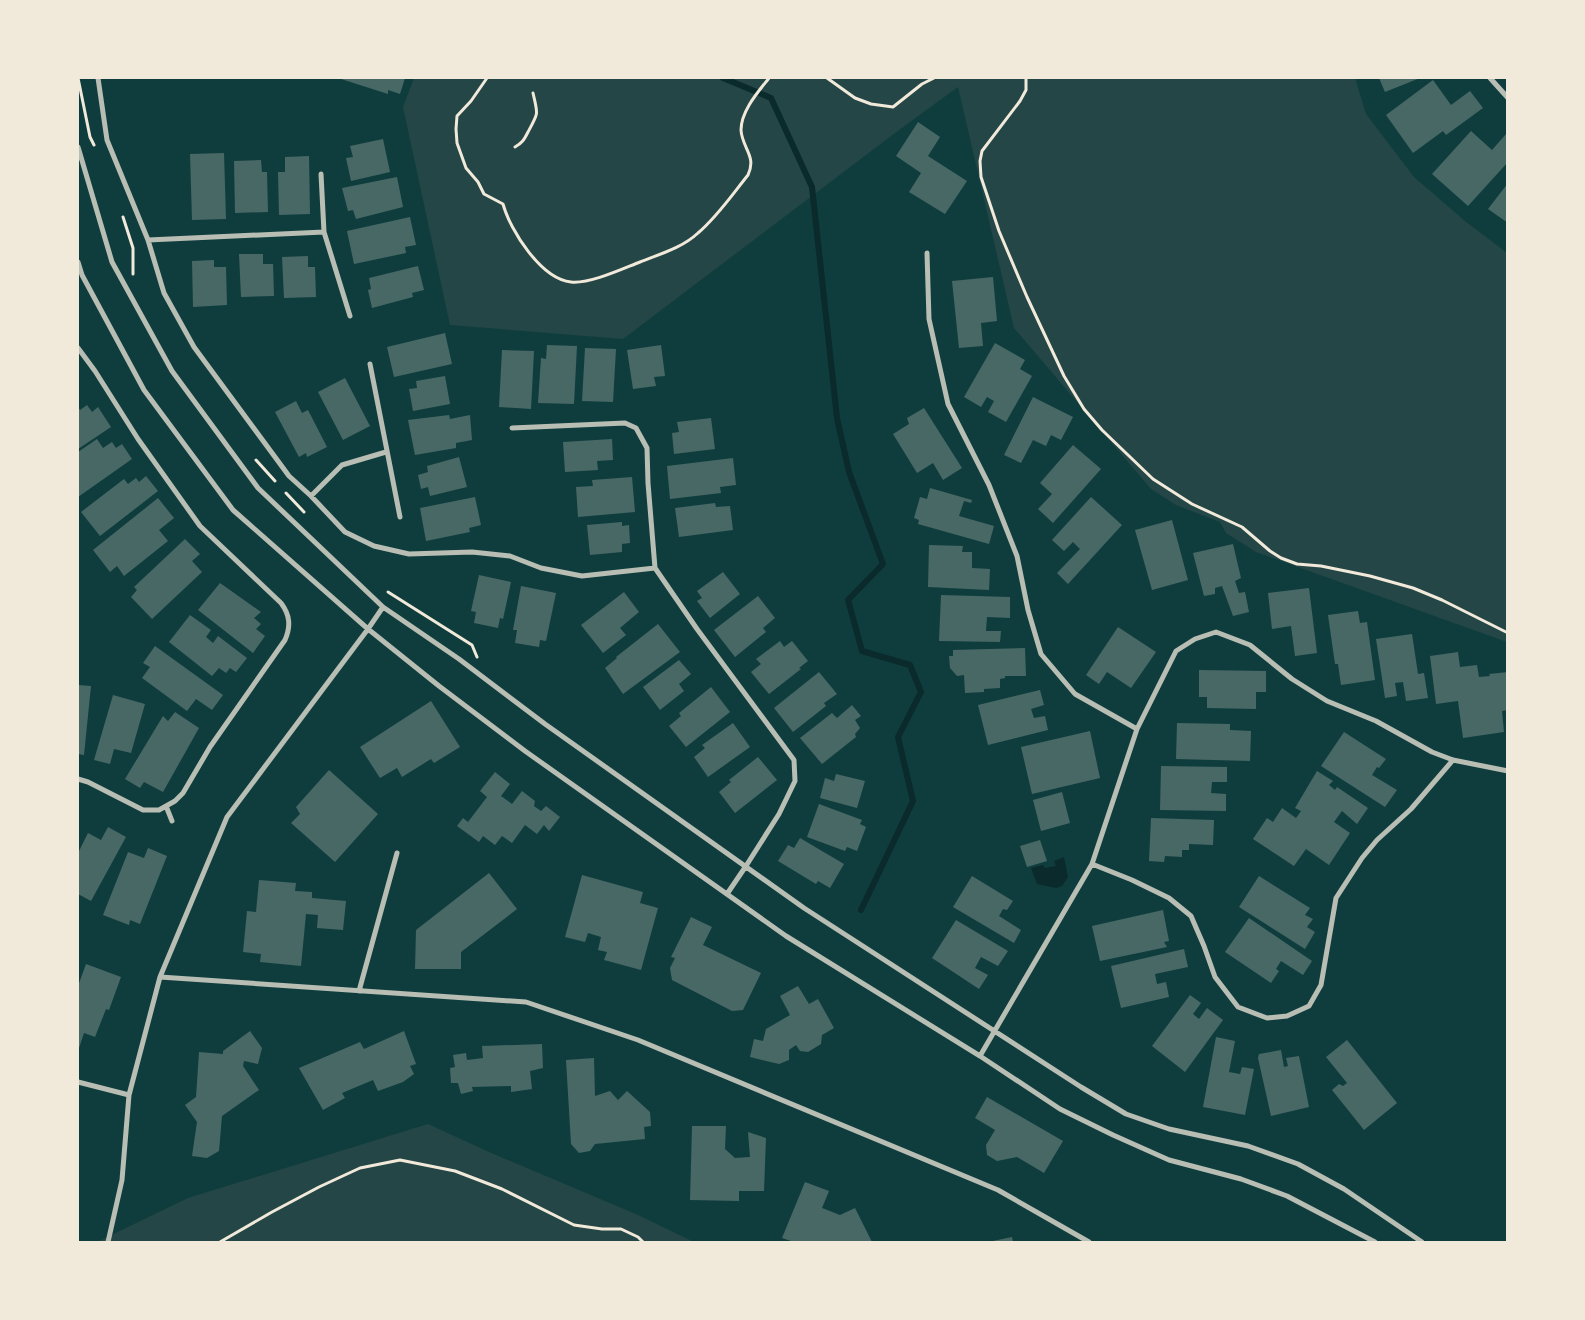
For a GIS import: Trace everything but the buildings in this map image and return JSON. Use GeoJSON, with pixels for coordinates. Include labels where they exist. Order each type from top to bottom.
{"type":"FeatureCollection","features":[{"type":"Feature","properties":{"kind":"street"},"geometry":{"type":"LineString","coordinates":[[98,78],[107,140],[148,240],[164,293],[194,347],[288,476],[311,496],[345,532],[374,546],[409,554],[472,552],[510,556],[541,568],[582,576],[656,568]]}},
{"type":"Feature","properties":{"kind":"street"},"geometry":{"type":"LineString","coordinates":[[1490,78],[1508,98]]}},
{"type":"Feature","properties":{"kind":"street"},"geometry":{"type":"LineString","coordinates":[[78,147],[112,262],[172,372],[258,488],[383,607],[804,908],[1081,1087],[1126,1114],[1169,1128],[1248,1146],[1298,1164],[1344,1189],[1422,1242]]}},
{"type":"Feature","properties":{"kind":"street"},"geometry":{"type":"LineString","coordinates":[[321,174],[324,232],[350,316]]}},
{"type":"Feature","properties":{"kind":"street"},"geometry":{"type":"LineString","coordinates":[[148,240],[324,232]]}},
{"type":"Feature","properties":{"kind":"street"},"geometry":{"type":"LineString","coordinates":[[927,253],[929,319],[948,404],[989,486],[1017,556],[1028,610],[1041,654],[1075,694],[1137,729]]}},
{"type":"Feature","properties":{"kind":"street"},"geometry":{"type":"LineString","coordinates":[[78,262],[82,276],[144,390],[232,510],[368,629],[525,752],[786,936],[980,1056],[1060,1109],[1169,1160],[1241,1179],[1286,1196],[1375,1242]]}},
{"type":"Feature","properties":{"kind":"street"},"geometry":{"type":"LineString","coordinates":[[78,348],[95,371],[138,439],[200,526],[285,609],[288,614],[289,630],[285,640],[210,747],[183,792],[175,801],[159,810],[143,810],[88,782],[78,779]]}},
{"type":"Feature","properties":{"kind":"street"},"geometry":{"type":"LineString","coordinates":[[370,364],[400,517]]}},
{"type":"Feature","properties":{"kind":"street"},"geometry":{"type":"LineString","coordinates":[[512,428],[625,423],[636,428],[647,448],[648,484],[656,568],[697,629],[794,760],[795,780],[779,814],[727,894]]}},
{"type":"Feature","properties":{"kind":"street"},"geometry":{"type":"LineString","coordinates":[[311,496],[342,465],[386,452]]}},
{"type":"Feature","properties":{"kind":"street"},"geometry":{"type":"LineString","coordinates":[[108,1242],[122,1180],[130,1095],[160,977],[227,817],[383,607]]}},
{"type":"Feature","properties":{"kind":"street"},"geometry":{"type":"LineString","coordinates":[[980,1056],[1092,864],[1137,729],[1176,651],[1195,639],[1216,632],[1250,645],[1292,679],[1327,701],[1376,721],[1432,752],[1453,760],[1508,771]]}},
{"type":"Feature","properties":{"kind":"street"},"geometry":{"type":"LineString","coordinates":[[1092,864],[1132,880],[1169,898],[1191,916],[1215,977],[1238,1007],[1267,1018],[1287,1016],[1309,1006],[1321,985],[1336,898],[1351,874],[1377,840],[1411,809],[1453,760]]}},
{"type":"Feature","properties":{"kind":"street"},"geometry":{"type":"LineString","coordinates":[[166,806],[172,821]]}},
{"type":"Feature","properties":{"kind":"street"},"geometry":{"type":"LineString","coordinates":[[360,991],[398,853]]}},
{"type":"Feature","properties":{"kind":"street"},"geometry":{"type":"LineString","coordinates":[[160,977],[526,1002],[638,1040],[998,1190],[1089,1242]]}},
{"type":"Feature","properties":{"kind":"street"},"geometry":{"type":"LineString","coordinates":[[78,1082],[130,1095]]}},
{"type":"Feature","properties":{"kind":"path"},"geometry":{"type":"LineString","coordinates":[[78,78],[90,137],[94,145]]}},
{"type":"Feature","properties":{"kind":"path"},"geometry":{"type":"LineString","coordinates":[[487,78],[457,116],[457,143],[466,168],[478,182],[484,194],[504,204],[517,237],[528,252],[545,269],[558,278],[570,282],[613,273],[682,245],[698,233],[748,175],[752,167],[751,158],[741,129],[744,114],[769,78]]}},
{"type":"Feature","properties":{"kind":"path"},"geometry":{"type":"LineString","coordinates":[[826,78],[855,98],[871,104],[893,107],[922,84],[934,78]]}},
{"type":"Feature","properties":{"kind":"path"},"geometry":{"type":"LineString","coordinates":[[1026,78],[1026,90],[1020,101],[982,150],[980,161],[982,177],[999,231],[1064,376],[1084,409],[1102,430],[1153,479],[1171,492],[1242,528],[1281,558],[1297,564],[1321,566],[1370,576],[1412,588],[1442,600],[1508,633]]}},
{"type":"Feature","properties":{"kind":"path"},"geometry":{"type":"LineString","coordinates":[[515,147],[523,142],[536,120],[537,113],[534,93]]}},
{"type":"Feature","properties":{"kind":"path"},"geometry":{"type":"LineString","coordinates":[[122,213],[133,248],[133,279]]}},
{"type":"Feature","properties":{"kind":"path"},"geometry":{"type":"LineString","coordinates":[[253,458],[278,484]]}},
{"type":"Feature","properties":{"kind":"path"},"geometry":{"type":"LineString","coordinates":[[284,491],[310,519]]}},
{"type":"Feature","properties":{"kind":"path"},"geometry":{"type":"LineString","coordinates":[[384,589],[472,645],[478,658]]}},
{"type":"Feature","properties":{"kind":"path"},"geometry":{"type":"LineString","coordinates":[[220,1242],[327,1183],[360,1168],[400,1160],[455,1171],[502,1189],[574,1225],[602,1229],[621,1229],[638,1237],[643,1242]]}},
{"type":"Feature","properties":{"kind":"shaded area"},"geometry":{"type":"Polygon","coordinates":[[[414,78],[1355,78],[1366,114],[1414,177],[1465,221],[1507,253],[1507,642],[1256,552],[1226,533],[1220,522],[1176,505],[1151,489],[1014,328],[958,87],[623,339],[450,325],[403,107],[414,78]]]}},
{"type":"Feature","properties":{"kind":"shaded area"},"geometry":{"type":"Polygon","coordinates":[[[1064,857],[1068,877],[1062,886],[1056,888],[1037,884],[1031,868],[1043,865],[1045,868],[1056,866],[1054,861],[1064,857]]]}},
{"type":"Feature","properties":{"kind":"shaded area"},"geometry":{"type":"Polygon","coordinates":[[[428,1124],[638,1215],[694,1242],[97,1242],[188,1198],[428,1124]]]}},
{"type":"Feature","properties":{"kind":"waterway"},"geometry":{"type":"LineString","coordinates":[[723,78],[771,98],[812,187],[837,418],[849,472],[883,564],[848,600],[862,651],[910,665],[921,692],[898,737],[913,801],[861,910]]}}]}
